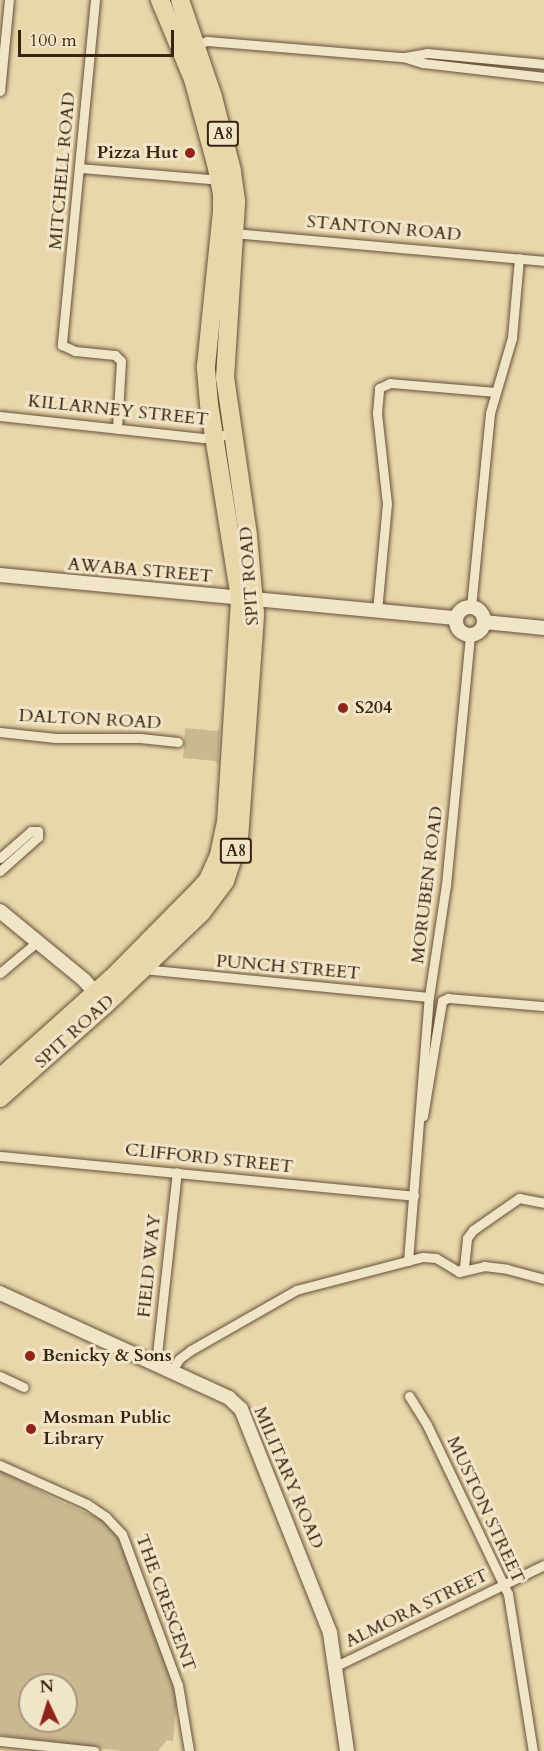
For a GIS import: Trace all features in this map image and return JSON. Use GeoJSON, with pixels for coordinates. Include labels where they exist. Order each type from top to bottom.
{"type":"FeatureCollection","features":[{"type":"Feature","properties":{"kind":"highway","name":"SPIT ROAD"},"geometry":{"type":"LineString","coordinates":[[0,1078],[101,998],[143,969],[216,896],[235,858],[239,839],[248,599],[223,436],[226,396],[228,232],[236,201],[232,171],[190,48],[160,0]]}},
{"type":"Feature","properties":{"kind":"highway","name":"SPIT ROAD"},"geometry":{"type":"LineString","coordinates":[[180,0],[228,232]]}},
{"type":"Feature","properties":{"kind":"highway","name":"SPIT ROAD"},"geometry":{"type":"LineString","coordinates":[[0,1098],[101,998],[208,880],[219,855],[226,823],[248,599]]}},
{"type":"Feature","properties":{"kind":"main road","name":"AWABA STREET"},"geometry":{"type":"LineString","coordinates":[[0,575],[456,618]]}},
{"type":"Feature","properties":{"kind":"main road"},"geometry":{"type":"LineString","coordinates":[[471,607],[479,610],[484,622],[478,633],[470,635],[459,631],[456,618],[463,609],[471,607]]}},
{"type":"Feature","properties":{"kind":"main road"},"geometry":{"type":"LineString","coordinates":[[484,622],[544,628]]}},
{"type":"Feature","properties":{"kind":"main road"},"geometry":{"type":"LineString","coordinates":[[0,911],[101,998]]}},
{"type":"Feature","properties":{"kind":"main road","name":"MILITARY ROAD"},"geometry":{"type":"LineString","coordinates":[[0,1293],[229,1398],[247,1419],[330,1633],[347,1751]]}},
{"type":"Feature","properties":{"kind":"street"},"geometry":{"type":"LineString","coordinates":[[0,91],[9,0]]}},
{"type":"Feature","properties":{"kind":"street","name":"MITCHELL ROAD"},"geometry":{"type":"LineString","coordinates":[[95,0],[62,345],[75,351],[115,355],[121,361],[117,429]]}},
{"type":"Feature","properties":{"kind":"street"},"geometry":{"type":"LineString","coordinates":[[190,48],[211,41],[403,57],[423,63],[544,77]]}},
{"type":"Feature","properties":{"kind":"street"},"geometry":{"type":"LineString","coordinates":[[403,57],[427,53],[544,64]]}},
{"type":"Feature","properties":{"kind":"street"},"geometry":{"type":"LineString","coordinates":[[80,168],[219,180]]}},
{"type":"Feature","properties":{"kind":"street","name":"STANTON ROAD"},"geometry":{"type":"LineString","coordinates":[[228,232],[544,261]]}},
{"type":"Feature","properties":{"kind":"street"},"geometry":{"type":"LineString","coordinates":[[471,607],[490,413],[512,338],[519,258]]}},
{"type":"Feature","properties":{"kind":"street"},"geometry":{"type":"LineString","coordinates":[[377,611],[387,504],[377,414],[379,388],[390,383],[495,392]]}},
{"type":"Feature","properties":{"kind":"street","name":"KILLARNEY STREET"},"geometry":{"type":"LineString","coordinates":[[0,416],[117,429],[223,436]]}},
{"type":"Feature","properties":{"kind":"street","name":"MORUBEN ROAD"},"geometry":{"type":"LineString","coordinates":[[408,1260],[429,997],[446,885],[470,635]]}},
{"type":"Feature","properties":{"kind":"street","name":"DALTON ROAD"},"geometry":{"type":"LineString","coordinates":[[0,732],[56,738],[140,738],[178,741]]}},
{"type":"Feature","properties":{"kind":"street"},"geometry":{"type":"LineString","coordinates":[[0,858],[31,831],[38,831],[38,837],[0,871]]}},
{"type":"Feature","properties":{"kind":"street"},"geometry":{"type":"LineString","coordinates":[[0,973],[37,942]]}},
{"type":"Feature","properties":{"kind":"street","name":"PUNCH STREET"},"geometry":{"type":"LineString","coordinates":[[143,969],[429,997]]}},
{"type":"Feature","properties":{"kind":"street","name":"MORUBEN ROAD"},"geometry":{"type":"LineString","coordinates":[[418,1138],[429,1091],[439,1007],[442,1001],[448,998],[544,1006]]}},
{"type":"Feature","properties":{"kind":"street","name":"CLIFFORD STREET"},"geometry":{"type":"LineString","coordinates":[[0,1156],[414,1196]]}},
{"type":"Feature","properties":{"kind":"street","name":"FIELD WAY"},"geometry":{"type":"LineString","coordinates":[[156,1364],[177,1172]]}},
{"type":"Feature","properties":{"kind":"street"},"geometry":{"type":"LineString","coordinates":[[459,1272],[464,1267],[467,1238],[473,1230],[515,1200],[525,1198],[544,1203]]}},
{"type":"Feature","properties":{"kind":"street"},"geometry":{"type":"LineString","coordinates":[[171,1372],[179,1359],[191,1350],[296,1290],[408,1260],[431,1256],[459,1272],[484,1266],[507,1269],[544,1279]]}},
{"type":"Feature","properties":{"kind":"street"},"geometry":{"type":"LineString","coordinates":[[0,1376],[24,1387]]}},
{"type":"Feature","properties":{"kind":"street","name":"MUSTON STREET"},"geometry":{"type":"LineString","coordinates":[[409,1396],[427,1425],[509,1599],[532,1751]]}},
{"type":"Feature","properties":{"kind":"street","name":"THE CRESCENT"},"geometry":{"type":"LineString","coordinates":[[0,1465],[87,1504],[106,1517],[122,1534],[178,1685],[189,1751]]}},
{"type":"Feature","properties":{"kind":"street","name":"ALMORA STREET"},"geometry":{"type":"LineString","coordinates":[[336,1666],[544,1566]]}},
{"type":"Feature","properties":{"kind":"street"},"geometry":{"type":"LineString","coordinates":[[0,1741],[94,1751]]}},
{"type":"Feature","properties":{"kind":"shaded area"},"geometry":{"type":"Polygon","coordinates":[[[220,727],[218,764],[215,761],[183,758],[185,728],[217,731],[220,727]]]}},
{"type":"Feature","properties":{"kind":"shaded area"},"geometry":{"type":"Polygon","coordinates":[[[0,1470],[61,1502],[122,1528],[178,1685],[173,1741],[167,1740],[158,1751],[122,1751],[0,1735],[0,1470]]]}},
{"type":"Feature","properties":{"kind":"place","name":"Pizza Hut"},"geometry":{"type":"Point","coordinates":[190,153]}},
{"type":"Feature","properties":{"kind":"place","name":"S204"},"geometry":{"type":"Point","coordinates":[343,708]}},
{"type":"Feature","properties":{"kind":"place","name":"Benicky & Sons"},"geometry":{"type":"Point","coordinates":[30,1356]}},
{"type":"Feature","properties":{"kind":"place","name":"Mosman Public Library"},"geometry":{"type":"Point","coordinates":[31,1429]}}]}
